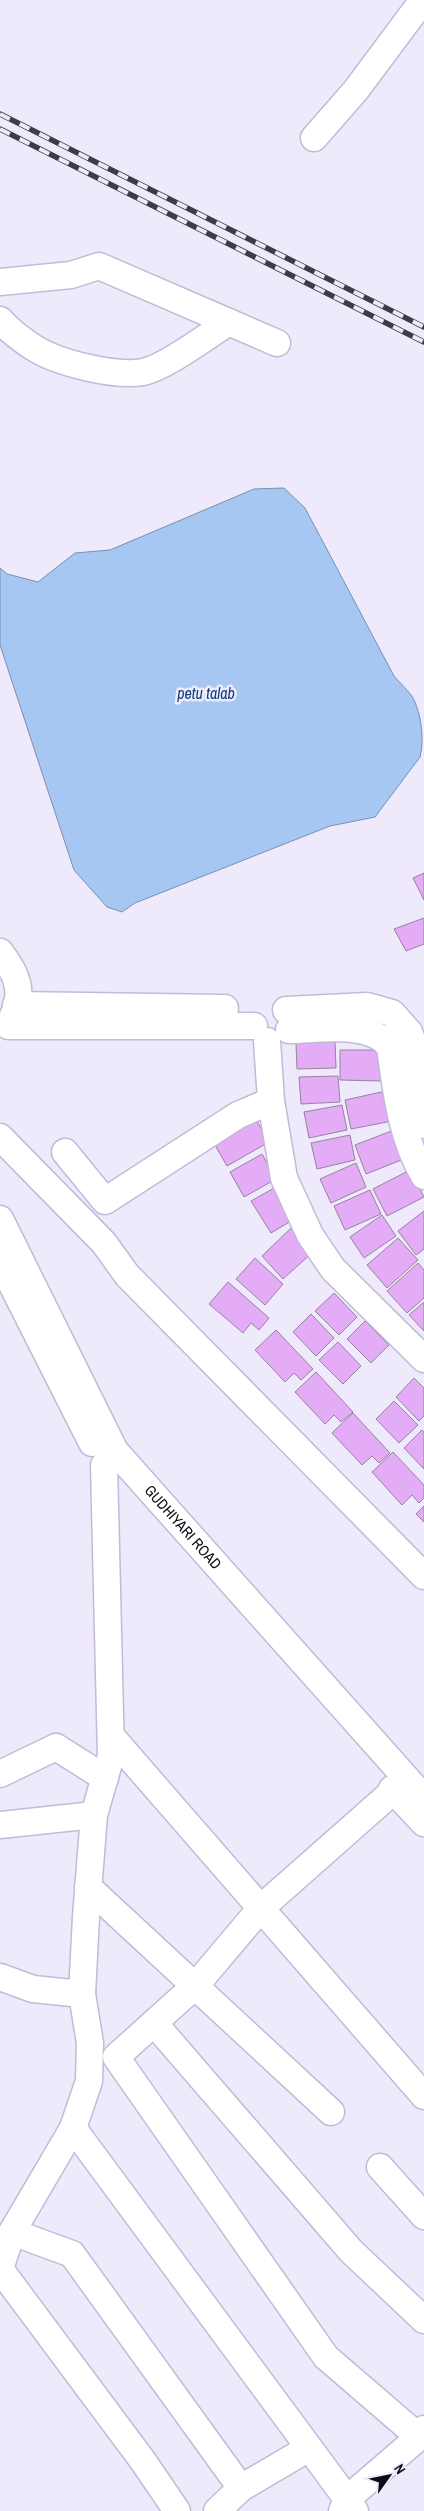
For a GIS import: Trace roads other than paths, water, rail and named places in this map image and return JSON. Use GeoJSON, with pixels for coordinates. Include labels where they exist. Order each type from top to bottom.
{"type":"FeatureCollection","features":[{"type":"Feature","properties":{"kind":"street"},"geometry":{"type":"LineString","coordinates":[[314,138],[356,90],[418,2]]}},
{"type":"Feature","properties":{"kind":"street"},"geometry":{"type":"LineString","coordinates":[[1,281],[71,275],[99,266],[276,343]]}},
{"type":"Feature","properties":{"kind":"street"},"geometry":{"type":"LineString","coordinates":[[0,320],[37,350],[75,364],[134,372],[143,372],[166,362],[229,322]]}},
{"type":"Feature","properties":{"kind":"street"},"geometry":{"type":"LineString","coordinates":[[0,952],[12,968],[19,984],[8,1022],[271,1023],[355,1029],[376,1033],[390,1046],[402,1123],[414,1160],[424,1176]]}},
{"type":"Feature","properties":{"kind":"street"},"geometry":{"type":"LineString","coordinates":[[271,1023],[367,1006],[392,1012],[410,1032],[416,1050],[417,1092],[424,1125]]}},
{"type":"Feature","properties":{"kind":"street"},"geometry":{"type":"LineString","coordinates":[[271,1023],[271,1101],[284,1178],[310,1235],[333,1269],[424,1359]]}},
{"type":"Feature","properties":{"kind":"street"},"geometry":{"type":"LineString","coordinates":[[65,1152],[106,1201],[238,1115],[271,1101]]}},
{"type":"Feature","properties":{"kind":"street"},"geometry":{"type":"LineString","coordinates":[[0,1137],[104,1244],[127,1275],[424,1576]]}},
{"type":"Feature","properties":{"kind":"street","name":"GUDHIYARI ROAD"},"geometry":{"type":"LineString","coordinates":[[0,1219],[110,1458]]}},
{"type":"Feature","properties":{"kind":"street"},"geometry":{"type":"LineString","coordinates":[[104,1244],[134,1262],[424,1555]]}},
{"type":"Feature","properties":{"kind":"street","name":"GUDHIYARI ROAD"},"geometry":{"type":"LineString","coordinates":[[0,1261],[110,1458],[409,1790],[424,1823]]}},
{"type":"Feature","properties":{"kind":"street"},"geometry":{"type":"LineString","coordinates":[[110,1458],[112,1756],[94,1815],[88,1887],[82,1994],[90,2043],[89,2081],[73,2128],[12,2232],[0,2269],[143,2461],[176,2511]]}},
{"type":"Feature","properties":{"kind":"street"},"geometry":{"type":"LineString","coordinates":[[111,1736],[424,2096]]}},
{"type":"Feature","properties":{"kind":"street"},"geometry":{"type":"LineString","coordinates":[[0,1774],[56,1747],[105,1778]]}},
{"type":"Feature","properties":{"kind":"street"},"geometry":{"type":"LineString","coordinates":[[89,2081],[196,1985],[260,1908],[409,1790]]}},
{"type":"Feature","properties":{"kind":"street"},"geometry":{"type":"LineString","coordinates":[[0,1825],[94,1815]]}},
{"type":"Feature","properties":{"kind":"street"},"geometry":{"type":"LineString","coordinates":[[88,1887],[331,2112]]}},
{"type":"Feature","properties":{"kind":"street"},"geometry":{"type":"LineString","coordinates":[[0,1977],[33,1989],[82,1994]]}},
{"type":"Feature","properties":{"kind":"street"},"geometry":{"type":"LineString","coordinates":[[154,2024],[351,2251],[424,2320]]}},
{"type":"Feature","properties":{"kind":"street"},"geometry":{"type":"LineString","coordinates":[[73,2128],[309,2448],[348,2507],[422,2433],[326,2357],[116,2057]]}},
{"type":"Feature","properties":{"kind":"street"},"geometry":{"type":"LineString","coordinates":[[380,2167],[424,2216]]}},
{"type":"Feature","properties":{"kind":"street"},"geometry":{"type":"LineString","coordinates":[[12,2232],[72,2254],[241,2488]]}},
{"type":"Feature","properties":{"kind":"street"},"geometry":{"type":"LineString","coordinates":[[217,2511],[241,2488],[309,2448]]}},
{"type":"Feature","properties":{"kind":"water","name":"petu talab"},"geometry":{"type":"Polygon","coordinates":[[[284,488],[305,508],[394,676],[414,700],[422,729],[420,757],[375,817],[330,826],[135,903],[122,912],[107,907],[74,870],[0,645],[0,568],[7,574],[38,582],[75,553],[110,550],[254,489],[284,488]]]}},
{"type":"Feature","properties":{"kind":"railway"},"geometry":{"type":"LineString","coordinates":[[0,114],[424,327]]}},
{"type":"Feature","properties":{"kind":"railway"},"geometry":{"type":"LineString","coordinates":[[0,129],[424,342]]}}]}
